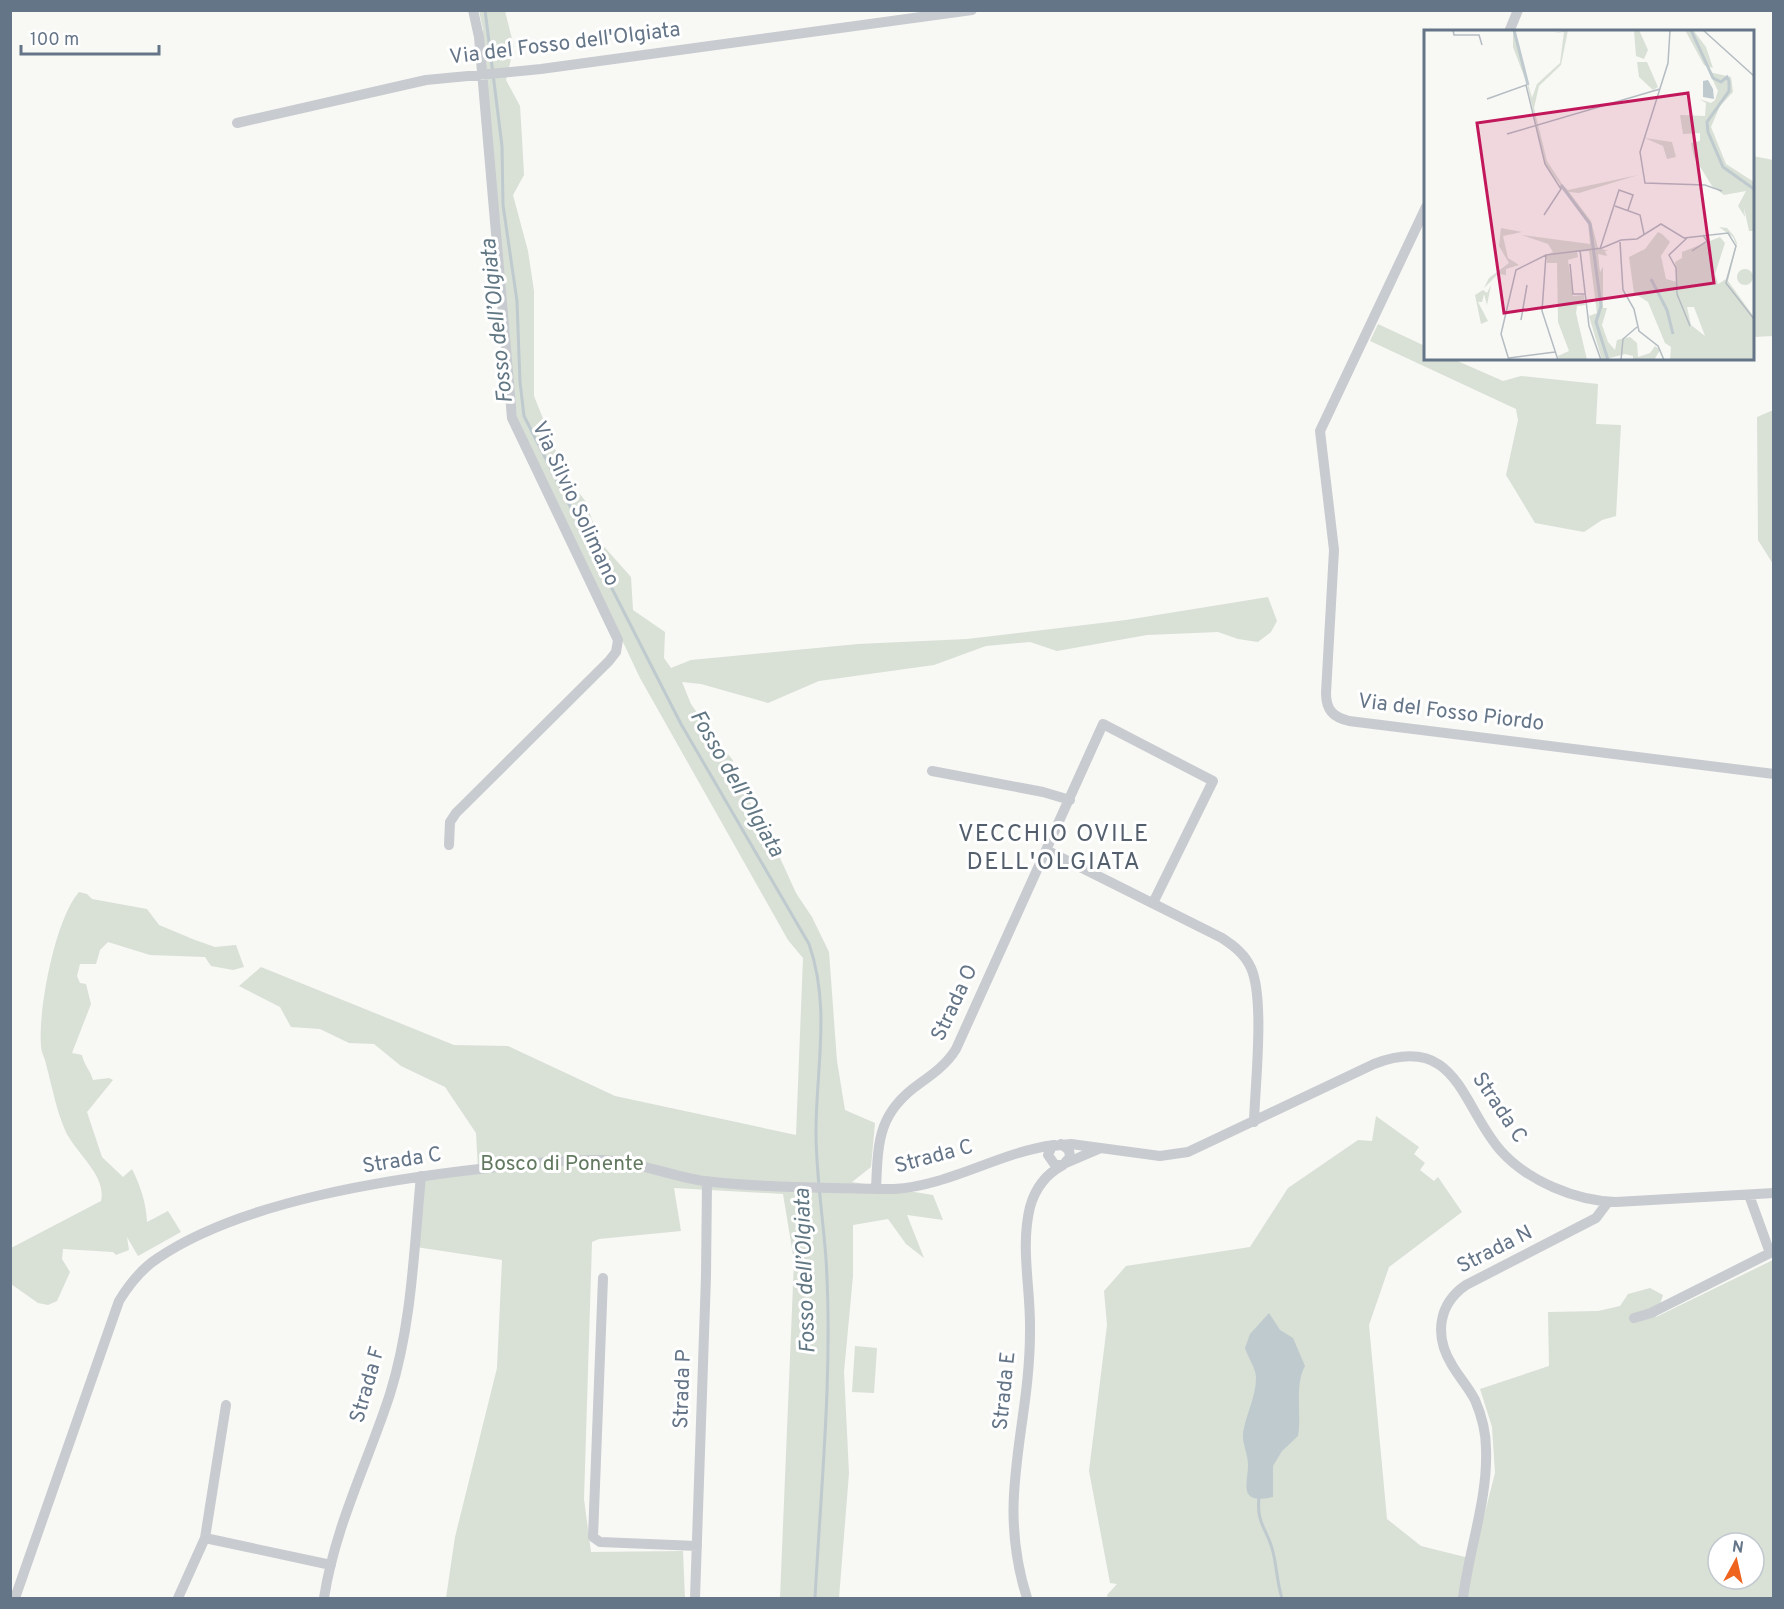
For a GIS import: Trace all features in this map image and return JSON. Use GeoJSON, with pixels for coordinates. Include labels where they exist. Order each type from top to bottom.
{"type":"FeatureCollection","features":[{"type":"Feature","properties":{"kind":"street"},"geometry":{"type":"LineString","coordinates":[[473,10],[489,73]]}},
{"type":"Feature","properties":{"kind":"street","name":"Via del Fosso dell'Olgiata"},"geometry":{"type":"LineString","coordinates":[[237,123],[426,81],[541,69],[972,10]]}},
{"type":"Feature","properties":{"kind":"street"},"geometry":{"type":"LineString","coordinates":[[1510,30],[1518,10]]}},
{"type":"Feature","properties":{"kind":"street","name":"Via Silvio Solimano"},"geometry":{"type":"LineString","coordinates":[[449,846],[450,822],[456,813],[609,661],[618,646],[618,640],[512,418],[489,73]]}},
{"type":"Feature","properties":{"kind":"street","name":"Via del Fosso Piordo"},"geometry":{"type":"LineString","coordinates":[[1424,209],[1320,431],[1334,550],[1326,693],[1329,710],[1336,717],[1349,720],[1773,774]]}},
{"type":"Feature","properties":{"kind":"street","name":"Strada O"},"geometry":{"type":"LineString","coordinates":[[876,1189],[881,1138],[890,1110],[907,1092],[944,1065],[954,1053],[1048,851],[1103,724],[1213,781],[1153,903]]}},
{"type":"Feature","properties":{"kind":"street"},"geometry":{"type":"LineString","coordinates":[[932,771],[1043,792],[1070,800]]}},
{"type":"Feature","properties":{"kind":"street"},"geometry":{"type":"LineString","coordinates":[[1048,851],[1222,938],[1236,948],[1250,965],[1256,985],[1257,1042],[1254,1122]]}},
{"type":"Feature","properties":{"kind":"street","name":"Strada C"},"geometry":{"type":"LineString","coordinates":[[15,1599],[112,1315],[137,1276],[169,1251],[221,1226],[308,1199],[421,1176],[520,1165],[601,1160],[634,1164],[706,1181],[876,1189],[903,1188],[923,1184],[1030,1149],[1058,1144],[1156,1156],[1176,1155],[1207,1145],[1378,1062],[1398,1057],[1418,1058],[1440,1066],[1457,1079],[1492,1139],[1516,1164],[1548,1184],[1608,1202],[1773,1193]]}},
{"type":"Feature","properties":{"kind":"street"},"geometry":{"type":"LineString","coordinates":[[1058,1144],[1070,1153],[1065,1164]]}},
{"type":"Feature","properties":{"kind":"street","name":"Strada E"},"geometry":{"type":"LineString","coordinates":[[1027,1599],[1015,1550],[1012,1503],[1030,1330],[1026,1241],[1030,1208],[1048,1157],[1058,1144]]}},
{"type":"Feature","properties":{"kind":"street"},"geometry":{"type":"LineString","coordinates":[[1030,1149],[1048,1157],[1055,1165],[1065,1164],[1101,1148]]}},
{"type":"Feature","properties":{"kind":"street","name":"Strada E"},"geometry":{"type":"LineString","coordinates":[[1038,1188],[1046,1176],[1065,1164]]}},
{"type":"Feature","properties":{"kind":"street","name":"Strada F"},"geometry":{"type":"LineString","coordinates":[[324,1599],[343,1519],[395,1374],[412,1277],[421,1176]]}},
{"type":"Feature","properties":{"kind":"street","name":"Strada P"},"geometry":{"type":"LineString","coordinates":[[695,1599],[706,1287],[706,1181]]}},
{"type":"Feature","properties":{"kind":"street"},"geometry":{"type":"LineString","coordinates":[[1634,1318],[1651,1313],[1770,1253],[1749,1195]]}},
{"type":"Feature","properties":{"kind":"street","name":"Strada N"},"geometry":{"type":"LineString","coordinates":[[1463,1599],[1484,1481],[1486,1449],[1474,1399],[1451,1365],[1444,1347],[1441,1327],[1444,1309],[1451,1297],[1466,1285],[1596,1218],[1608,1202]]}},
{"type":"Feature","properties":{"kind":"street"},"geometry":{"type":"LineString","coordinates":[[603,1278],[592,1537],[600,1542],[697,1546]]}},
{"type":"Feature","properties":{"kind":"street"},"geometry":{"type":"LineString","coordinates":[[178,1599],[205,1538],[226,1405]]}},
{"type":"Feature","properties":{"kind":"street"},"geometry":{"type":"LineString","coordinates":[[205,1538],[331,1564]]}},
{"type":"Feature","properties":{"kind":"green space","name":"Bosco di Ponente"},"geometry":{"type":"Polygon","coordinates":[[[479,11],[505,11],[514,47],[506,80],[520,106],[524,175],[513,195],[528,251],[534,291],[534,396],[565,474],[586,502],[599,541],[631,577],[633,610],[665,632],[664,658],[671,668],[691,660],[858,644],[967,639],[1126,620],[1268,597],[1277,621],[1271,632],[1258,642],[1238,639],[1218,632],[1147,635],[1057,651],[1030,642],[986,646],[934,665],[819,681],[768,703],[701,684],[682,682],[691,704],[732,759],[755,813],[771,838],[796,893],[812,917],[829,952],[837,1061],[845,1110],[875,1123],[871,1167],[852,1182],[933,1195],[943,1220],[907,1215],[924,1258],[906,1244],[888,1219],[853,1225],[853,1276],[844,1372],[849,1473],[839,1598],[780,1598],[794,1261],[783,1194],[674,1188],[681,1231],[599,1239],[592,1242],[584,1499],[591,1552],[683,1551],[685,1598],[446,1598],[455,1537],[497,1368],[502,1260],[416,1247],[421,1176],[478,1169],[476,1133],[445,1087],[401,1066],[374,1044],[349,1043],[320,1029],[291,1027],[280,1007],[239,986],[261,967],[454,1045],[508,1046],[615,1096],[796,1135],[803,958],[788,940],[640,678],[517,418],[484,78],[483,29],[479,11]]]}},
{"type":"Feature","properties":{"kind":"green space"},"geometry":{"type":"Polygon","coordinates":[[[1754,156],[1773,160],[1773,336],[1754,337],[1754,156]]]}},
{"type":"Feature","properties":{"kind":"green space"},"geometry":{"type":"Polygon","coordinates":[[[1378,324],[1424,346],[1424,360],[1455,360],[1503,381],[1521,376],[1598,384],[1596,424],[1621,425],[1616,516],[1602,520],[1584,532],[1535,523],[1506,475],[1518,420],[1516,409],[1370,341],[1378,324]]]}},
{"type":"Feature","properties":{"kind":"green space"},"geometry":{"type":"Polygon","coordinates":[[[1774,411],[1773,564],[1758,540],[1757,417],[1774,411]]]}},
{"type":"Feature","properties":{"kind":"green space"},"geometry":{"type":"Polygon","coordinates":[[[79,892],[87,894],[92,899],[147,909],[159,925],[215,947],[236,945],[244,967],[233,970],[211,966],[205,957],[150,955],[108,942],[100,950],[96,964],[80,964],[77,976],[80,983],[86,984],[91,1004],[72,1053],[82,1055],[93,1080],[109,1078],[113,1080],[87,1112],[102,1157],[123,1177],[132,1169],[146,1208],[147,1222],[168,1211],[181,1232],[138,1256],[127,1237],[129,1250],[116,1255],[113,1252],[63,1249],[62,1259],[70,1272],[57,1301],[48,1305],[38,1303],[11,1284],[11,1248],[101,1201],[102,1191],[95,1173],[65,1130],[41,1046],[42,1011],[50,966],[63,922],[70,905],[79,892]]]}},
{"type":"Feature","properties":{"kind":"green space"},"geometry":{"type":"Polygon","coordinates":[[[1376,1116],[1419,1147],[1414,1154],[1425,1163],[1420,1170],[1434,1181],[1438,1177],[1462,1212],[1389,1267],[1369,1325],[1387,1519],[1421,1546],[1473,1559],[1495,1473],[1492,1427],[1480,1389],[1549,1366],[1548,1312],[1598,1311],[1620,1306],[1628,1294],[1650,1288],[1663,1295],[1656,1317],[1773,1260],[1773,1598],[1108,1598],[1107,1595],[1117,1584],[1110,1583],[1089,1471],[1107,1325],[1104,1291],[1126,1266],[1250,1247],[1288,1188],[1358,1140],[1372,1141],[1376,1116]]]}},
{"type":"Feature","properties":{"kind":"green space"},"geometry":{"type":"Polygon","coordinates":[[[855,1346],[877,1348],[874,1393],[852,1392],[855,1346]]]}},
{"type":"Feature","properties":{"kind":"shaded area"},"geometry":{"type":"Polygon","coordinates":[[[1269,1313],[1280,1330],[1293,1338],[1305,1366],[1299,1391],[1298,1436],[1282,1451],[1273,1466],[1273,1497],[1262,1499],[1249,1495],[1246,1486],[1248,1461],[1243,1433],[1256,1378],[1255,1370],[1245,1348],[1250,1334],[1269,1313]]]}},
{"type":"Feature","properties":{"kind":"waterway","name":"Fosso dell’Olgiata"},"geometry":{"type":"LineString","coordinates":[[485,10],[502,146],[503,205],[517,301],[520,382],[524,416],[681,724],[809,944],[816,968],[821,1014],[816,1148],[826,1259],[828,1344],[815,1598]]}},
{"type":"Feature","properties":{"kind":"waterway"},"geometry":{"type":"LineString","coordinates":[[1259,1498],[1259,1514],[1271,1544],[1282,1598]]}},
{"type":"Feature","properties":{"kind":"district","name":"VECCHIO OVILE DELL'OLGIATA"},"geometry":{"type":"Point","coordinates":[1054,849]}}]}
